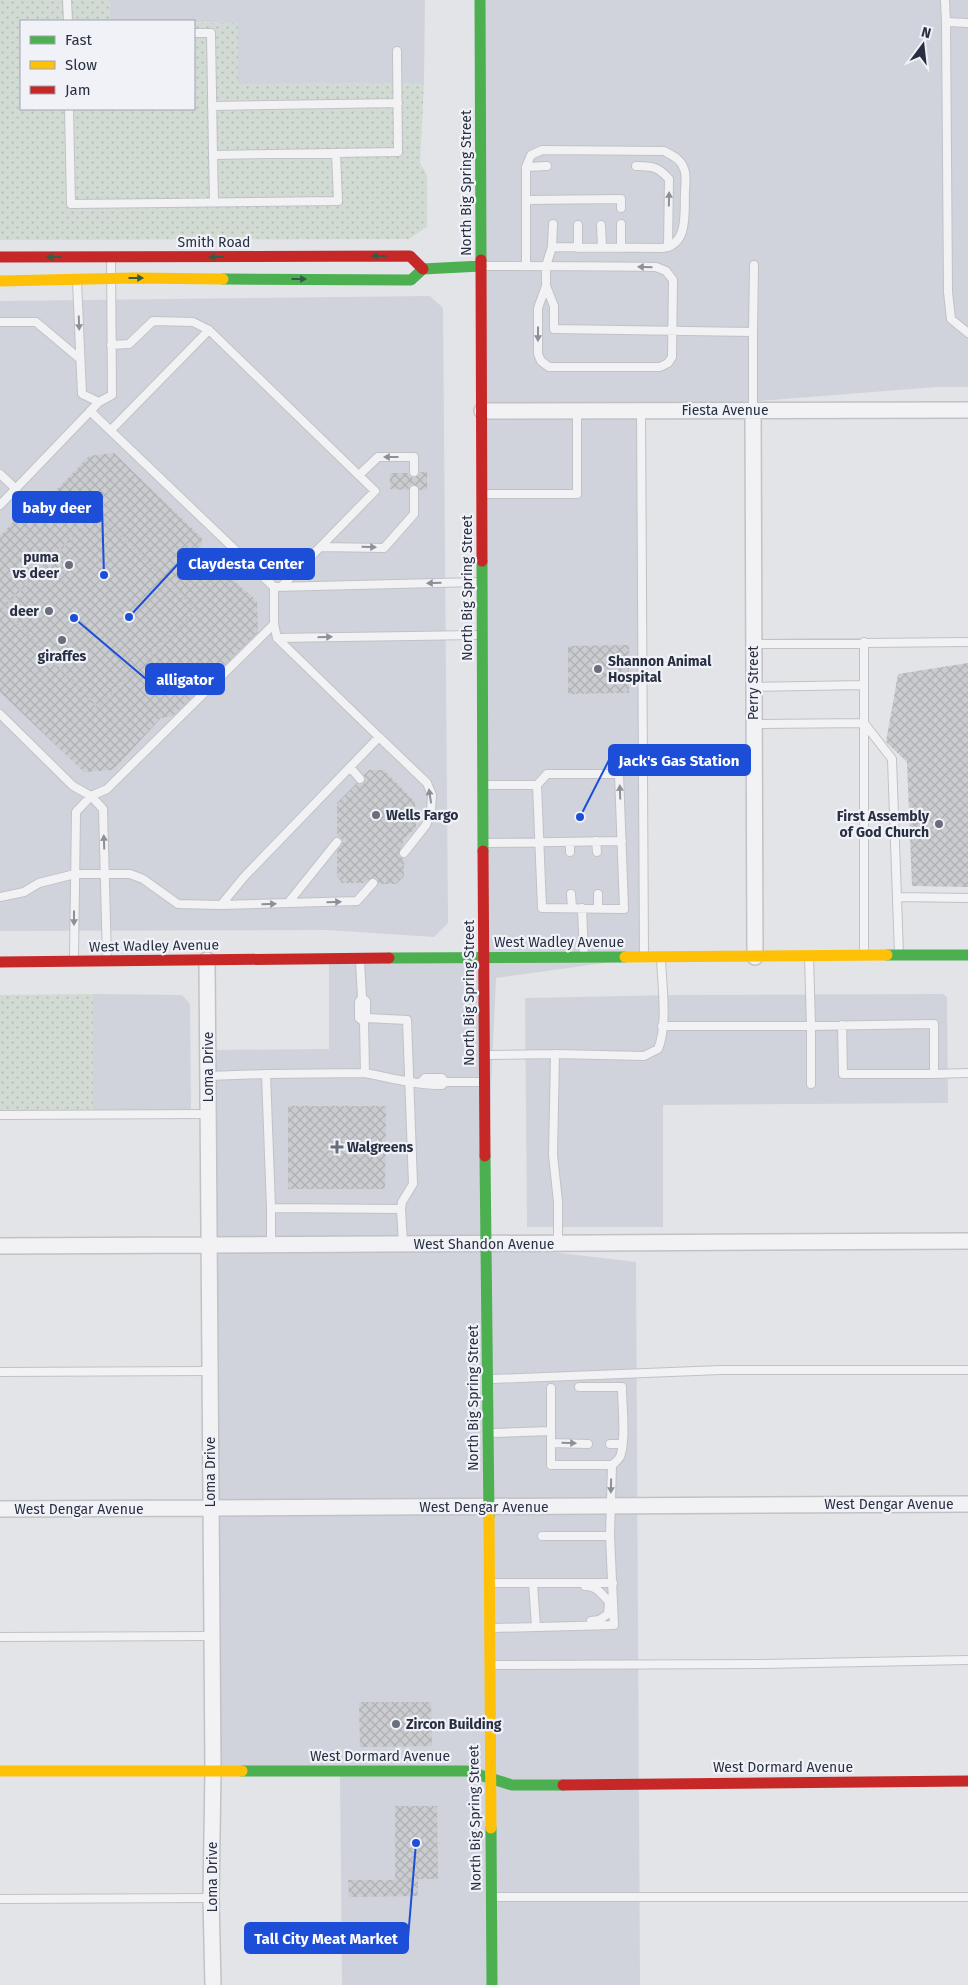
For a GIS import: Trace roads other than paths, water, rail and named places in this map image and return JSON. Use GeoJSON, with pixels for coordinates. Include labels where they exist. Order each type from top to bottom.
{"type":"FeatureCollection","features":[{"type":"Feature","properties":{"kind":"main road","name":"North Big Spring Street"},"geometry":{"type":"LineString","coordinates":[[480,0],[484,1082],[487,1244],[492,1985]]}},
{"type":"Feature","properties":{"kind":"main road","name":"Smith Road"},"geometry":{"type":"LineString","coordinates":[[0,281],[77,268],[112,257],[410,256],[422,268]]}},
{"type":"Feature","properties":{"kind":"main road","name":"Smith Road"},"geometry":{"type":"LineString","coordinates":[[0,257],[77,268],[112,278],[411,280],[422,268],[482,266]]}},
{"type":"Feature","properties":{"kind":"main road","name":"West Wadley Avenue"},"geometry":{"type":"LineString","coordinates":[[0,962],[968,955]]}},
{"type":"Feature","properties":{"kind":"main road","name":"West Dormard Avenue"},"geometry":{"type":"LineString","coordinates":[[0,1772],[467,1770],[512,1784],[968,1781]]}},
{"type":"Feature","properties":{"kind":"street","name":"Perry Street"},"geometry":{"type":"LineString","coordinates":[[753,410],[755,957]]}},
{"type":"Feature","properties":{"kind":"street","name":"Fiesta Avenue"},"geometry":{"type":"LineString","coordinates":[[482,411],[968,410]]}},
{"type":"Feature","properties":{"kind":"street","name":"Loma Drive"},"geometry":{"type":"LineString","coordinates":[[207,960],[213,1985]]}},
{"type":"Feature","properties":{"kind":"street","name":"West Shandon Avenue"},"geometry":{"type":"LineString","coordinates":[[0,1246],[968,1241]]}},
{"type":"Feature","properties":{"kind":"street","name":"West Dengar Avenue"},"geometry":{"type":"LineString","coordinates":[[0,1509],[488,1508],[968,1504]]}},
{"type":"Feature","properties":{"kind":"lane"},"geometry":{"type":"LineString","coordinates":[[67,0],[68,20]]}},
{"type":"Feature","properties":{"kind":"lane"},"geometry":{"type":"LineString","coordinates":[[945,0],[948,292],[951,319],[968,333]]}},
{"type":"Feature","properties":{"kind":"lane"},"geometry":{"type":"LineString","coordinates":[[946,22],[968,23]]}},
{"type":"Feature","properties":{"kind":"lane"},"geometry":{"type":"LineString","coordinates":[[195,33],[211,33],[214,202]]}},
{"type":"Feature","properties":{"kind":"lane"},"geometry":{"type":"LineString","coordinates":[[213,155],[398,152],[397,51]]}},
{"type":"Feature","properties":{"kind":"lane"},"geometry":{"type":"LineString","coordinates":[[212,106],[398,103]]}},
{"type":"Feature","properties":{"kind":"lane"},"geometry":{"type":"LineString","coordinates":[[69,110],[71,204],[338,201],[336,153]]}},
{"type":"Feature","properties":{"kind":"lane"},"geometry":{"type":"LineString","coordinates":[[526,266],[526,167],[531,155],[542,150],[664,151],[679,159],[685,170],[684,229],[679,239],[668,247],[552,247]]}},
{"type":"Feature","properties":{"kind":"lane"},"geometry":{"type":"LineString","coordinates":[[526,167],[547,166]]}},
{"type":"Feature","properties":{"kind":"lane"},"geometry":{"type":"LineString","coordinates":[[636,166],[650,166],[660,170],[669,179],[668,247]]}},
{"type":"Feature","properties":{"kind":"lane"},"geometry":{"type":"LineString","coordinates":[[600,199],[600,208]]}},
{"type":"Feature","properties":{"kind":"lane"},"geometry":{"type":"LineString","coordinates":[[526,200],[621,199],[621,208]]}},
{"type":"Feature","properties":{"kind":"lane"},"geometry":{"type":"LineString","coordinates":[[553,209],[554,200]]}},
{"type":"Feature","properties":{"kind":"lane"},"geometry":{"type":"LineString","coordinates":[[577,200],[577,208]]}},
{"type":"Feature","properties":{"kind":"lane"},"geometry":{"type":"LineString","coordinates":[[482,266],[546,266],[656,267],[666,271],[673,280],[672,357],[668,363],[660,366],[550,366],[542,361],[538,354],[538,308],[546,286],[546,266],[552,247],[553,224]]}},
{"type":"Feature","properties":{"kind":"lane"},"geometry":{"type":"LineString","coordinates":[[621,224],[621,248]]}},
{"type":"Feature","properties":{"kind":"lane"},"geometry":{"type":"LineString","coordinates":[[578,225],[578,248]]}},
{"type":"Feature","properties":{"kind":"lane"},"geometry":{"type":"LineString","coordinates":[[601,225],[602,248]]}},
{"type":"Feature","properties":{"kind":"lane"},"geometry":{"type":"LineString","coordinates":[[0,505],[99,402],[112,395],[112,257]]}},
{"type":"Feature","properties":{"kind":"lane"},"geometry":{"type":"LineString","coordinates":[[753,410],[754,266]]}},
{"type":"Feature","properties":{"kind":"lane"},"geometry":{"type":"LineString","coordinates":[[77,268],[82,394],[99,402]]}},
{"type":"Feature","properties":{"kind":"lane"},"geometry":{"type":"LineString","coordinates":[[546,286],[554,306],[554,330],[753,332]]}},
{"type":"Feature","properties":{"kind":"lane"},"geometry":{"type":"LineString","coordinates":[[0,322],[36,322],[80,359]]}},
{"type":"Feature","properties":{"kind":"lane"},"geometry":{"type":"LineString","coordinates":[[111,345],[129,344],[153,322],[194,322],[208,330],[375,491],[321,547],[278,586],[274,624],[277,638],[427,783],[432,795],[431,812],[426,825],[404,853]]}},
{"type":"Feature","properties":{"kind":"lane"},"geometry":{"type":"LineString","coordinates":[[111,430],[208,330]]}},
{"type":"Feature","properties":{"kind":"lane"},"geometry":{"type":"LineString","coordinates":[[482,494],[577,494],[577,410]]}},
{"type":"Feature","properties":{"kind":"lane"},"geometry":{"type":"LineString","coordinates":[[641,410],[644,957]]}},
{"type":"Feature","properties":{"kind":"lane"},"geometry":{"type":"LineString","coordinates":[[90,411],[278,586],[482,582]]}},
{"type":"Feature","properties":{"kind":"lane"},"geometry":{"type":"LineString","coordinates":[[358,475],[378,457],[414,457],[414,472]]}},
{"type":"Feature","properties":{"kind":"lane"},"geometry":{"type":"LineString","coordinates":[[0,474],[16,489]]}},
{"type":"Feature","properties":{"kind":"lane"},"geometry":{"type":"LineString","coordinates":[[321,547],[384,548],[414,514],[414,490]]}},
{"type":"Feature","properties":{"kind":"lane"},"geometry":{"type":"LineString","coordinates":[[74,962],[76,812],[91,796],[107,788],[274,624]]}},
{"type":"Feature","properties":{"kind":"lane"},"geometry":{"type":"LineString","coordinates":[[277,638],[482,635]]}},
{"type":"Feature","properties":{"kind":"lane"},"geometry":{"type":"LineString","coordinates":[[864,642],[864,956]]}},
{"type":"Feature","properties":{"kind":"lane"},"geometry":{"type":"LineString","coordinates":[[753,644],[968,642]]}},
{"type":"Feature","properties":{"kind":"lane"},"geometry":{"type":"LineString","coordinates":[[754,687],[864,685]]}},
{"type":"Feature","properties":{"kind":"lane"},"geometry":{"type":"LineString","coordinates":[[0,714],[73,786],[91,796],[103,809],[108,961]]}},
{"type":"Feature","properties":{"kind":"lane"},"geometry":{"type":"LineString","coordinates":[[754,724],[864,723]]}},
{"type":"Feature","properties":{"kind":"lane"},"geometry":{"type":"LineString","coordinates":[[864,723],[892,758],[899,956]]}},
{"type":"Feature","properties":{"kind":"lane"},"geometry":{"type":"LineString","coordinates":[[221,905],[244,877],[379,737]]}},
{"type":"Feature","properties":{"kind":"lane"},"geometry":{"type":"LineString","coordinates":[[350,767],[360,780]]}},
{"type":"Feature","properties":{"kind":"lane"},"geometry":{"type":"LineString","coordinates":[[483,786],[536,785],[547,774],[620,774],[624,909],[542,908],[536,785]]}},
{"type":"Feature","properties":{"kind":"lane"},"geometry":{"type":"LineString","coordinates":[[596,841],[597,852]]}},
{"type":"Feature","properties":{"kind":"lane"},"geometry":{"type":"LineString","coordinates":[[483,843],[622,841]]}},
{"type":"Feature","properties":{"kind":"lane"},"geometry":{"type":"LineString","coordinates":[[288,903],[337,842]]}},
{"type":"Feature","properties":{"kind":"lane"},"geometry":{"type":"LineString","coordinates":[[570,842],[570,852]]}},
{"type":"Feature","properties":{"kind":"lane"},"geometry":{"type":"LineString","coordinates":[[0,897],[24,892],[39,883],[75,874],[130,874],[144,879],[178,904],[221,905],[357,901],[373,884]]}},
{"type":"Feature","properties":{"kind":"lane"},"geometry":{"type":"LineString","coordinates":[[571,894],[572,908]]}},
{"type":"Feature","properties":{"kind":"lane"},"geometry":{"type":"LineString","coordinates":[[598,894],[598,908]]}},
{"type":"Feature","properties":{"kind":"lane"},"geometry":{"type":"LineString","coordinates":[[897,897],[968,898]]}},
{"type":"Feature","properties":{"kind":"lane"},"geometry":{"type":"LineString","coordinates":[[582,908],[584,957]]}},
{"type":"Feature","properties":{"kind":"lane"},"geometry":{"type":"LineString","coordinates":[[809,956],[811,1084]]}},
{"type":"Feature","properties":{"kind":"lane"},"geometry":{"type":"LineString","coordinates":[[485,1055],[644,1056],[658,1049],[661,1041],[662,1026],[661,957]]}},
{"type":"Feature","properties":{"kind":"lane"},"geometry":{"type":"LineString","coordinates":[[360,958],[362,998],[359,1002],[359,1018],[365,1020],[407,1020],[412,1184],[402,1202],[403,1244]]}},
{"type":"Feature","properties":{"kind":"lane"},"geometry":{"type":"LineString","coordinates":[[365,1020],[365,1073]]}},
{"type":"Feature","properties":{"kind":"lane"},"geometry":{"type":"LineString","coordinates":[[662,1026],[934,1024],[934,1074]]}},
{"type":"Feature","properties":{"kind":"lane"},"geometry":{"type":"LineString","coordinates":[[842,1025],[843,1074],[968,1073]]}},
{"type":"Feature","properties":{"kind":"lane"},"geometry":{"type":"LineString","coordinates":[[555,1054],[553,1155],[558,1202],[558,1243]]}},
{"type":"Feature","properties":{"kind":"lane"},"geometry":{"type":"LineString","coordinates":[[208,1076],[365,1073],[409,1082],[421,1082],[425,1085],[442,1085],[445,1082],[484,1082]]}},
{"type":"Feature","properties":{"kind":"lane"},"geometry":{"type":"LineString","coordinates":[[266,1074],[271,1245]]}},
{"type":"Feature","properties":{"kind":"lane"},"geometry":{"type":"LineString","coordinates":[[0,1115],[208,1114]]}},
{"type":"Feature","properties":{"kind":"lane"},"geometry":{"type":"LineString","coordinates":[[271,1208],[401,1209]]}},
{"type":"Feature","properties":{"kind":"lane"},"geometry":{"type":"LineString","coordinates":[[488,1379],[721,1370],[968,1370]]}},
{"type":"Feature","properties":{"kind":"lane"},"geometry":{"type":"LineString","coordinates":[[0,1372],[210,1371]]}},
{"type":"Feature","properties":{"kind":"lane"},"geometry":{"type":"LineString","coordinates":[[551,1388],[551,1465],[612,1465],[617,1462],[621,1455],[622,1387],[579,1387]]}},
{"type":"Feature","properties":{"kind":"lane"},"geometry":{"type":"LineString","coordinates":[[488,1433],[551,1431]]}},
{"type":"Feature","properties":{"kind":"lane"},"geometry":{"type":"LineString","coordinates":[[551,1443],[588,1444]]}},
{"type":"Feature","properties":{"kind":"lane"},"geometry":{"type":"LineString","coordinates":[[610,1444],[622,1444]]}},
{"type":"Feature","properties":{"kind":"lane"},"geometry":{"type":"LineString","coordinates":[[490,1628],[614,1625],[610,1536],[612,1465]]}},
{"type":"Feature","properties":{"kind":"lane"},"geometry":{"type":"LineString","coordinates":[[542,1536],[610,1536]]}},
{"type":"Feature","properties":{"kind":"lane"},"geometry":{"type":"LineString","coordinates":[[553,1582],[566,1586],[590,1586],[601,1592],[609,1602],[608,1614],[599,1620],[570,1622],[566,1626]]}},
{"type":"Feature","properties":{"kind":"lane"},"geometry":{"type":"LineString","coordinates":[[489,1583],[613,1582]]}},
{"type":"Feature","properties":{"kind":"lane"},"geometry":{"type":"LineString","coordinates":[[533,1583],[536,1627]]}},
{"type":"Feature","properties":{"kind":"lane"},"geometry":{"type":"LineString","coordinates":[[0,1637],[212,1636]]}},
{"type":"Feature","properties":{"kind":"lane"},"geometry":{"type":"LineString","coordinates":[[489,1666],[968,1660]]}},
{"type":"Feature","properties":{"kind":"lane"},"geometry":{"type":"LineString","coordinates":[[492,1897],[968,1897]]}},
{"type":"Feature","properties":{"kind":"lane"},"geometry":{"type":"LineString","coordinates":[[0,1899],[211,1898]]}},
{"type":"Feature","properties":{"kind":"place","name":"puma vs deer"},"geometry":{"type":"Point","coordinates":[69,565]}},
{"type":"Feature","properties":{"kind":"place","name":"baby deer"},"geometry":{"type":"Point","coordinates":[104,575]}},
{"type":"Feature","properties":{"kind":"place","name":"deer"},"geometry":{"type":"Point","coordinates":[49,611]}},
{"type":"Feature","properties":{"kind":"place","name":"Claydesta Center"},"geometry":{"type":"Point","coordinates":[129,617]}},
{"type":"Feature","properties":{"kind":"place","name":"alligator"},"geometry":{"type":"Point","coordinates":[74,618]}},
{"type":"Feature","properties":{"kind":"place","name":"giraffes"},"geometry":{"type":"Point","coordinates":[62,640]}},
{"type":"Feature","properties":{"kind":"place","name":"Shannon Animal Hospital"},"geometry":{"type":"Point","coordinates":[598,669]}},
{"type":"Feature","properties":{"kind":"place","name":"Wells Fargo"},"geometry":{"type":"Point","coordinates":[376,815]}},
{"type":"Feature","properties":{"kind":"place","name":"Jack's Gas Station"},"geometry":{"type":"Point","coordinates":[580,817]}},
{"type":"Feature","properties":{"kind":"place","name":"First Assembly of God Church"},"geometry":{"type":"Point","coordinates":[939,824]}},
{"type":"Feature","properties":{"kind":"place","name":"Walgreens"},"geometry":{"type":"Point","coordinates":[337,1147]}},
{"type":"Feature","properties":{"kind":"place","name":"Zircon Building"},"geometry":{"type":"Point","coordinates":[396,1724]}},
{"type":"Feature","properties":{"kind":"place","name":"Tall City Meat Market"},"geometry":{"type":"Point","coordinates":[416,1843]}}]}
